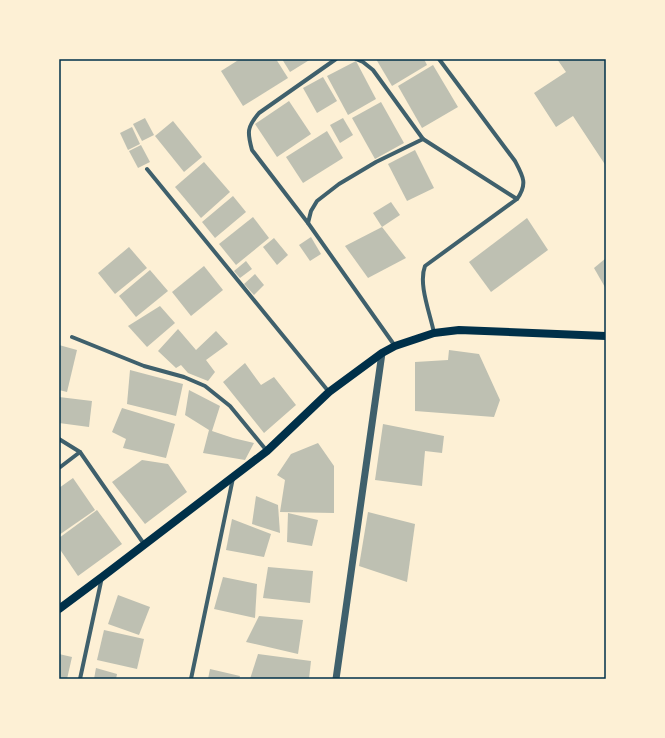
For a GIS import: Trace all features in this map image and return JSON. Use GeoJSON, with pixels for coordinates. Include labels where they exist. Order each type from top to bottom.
{"type":"FeatureCollection","features":[{"type":"Feature","properties":{"kind":"main road"},"geometry":{"type":"LineString","coordinates":[[59,609],[267,451],[329,392],[382,353],[395,346],[434,333],[460,330],[606,336]]}},
{"type":"Feature","properties":{"kind":"street"},"geometry":{"type":"LineString","coordinates":[[336,59],[259,113],[251,123],[248,136],[252,150],[308,223],[395,346]]}},
{"type":"Feature","properties":{"kind":"street"},"geometry":{"type":"LineString","coordinates":[[356,59],[363,62],[372,70],[422,138],[517,199]]}},
{"type":"Feature","properties":{"kind":"street"},"geometry":{"type":"LineString","coordinates":[[434,333],[422,283],[423,272],[426,266],[517,199],[522,191],[524,183],[522,173],[514,161],[439,59]]}},
{"type":"Feature","properties":{"kind":"street"},"geometry":{"type":"LineString","coordinates":[[308,223],[311,211],[317,201],[339,184],[376,162],[422,138]]}},
{"type":"Feature","properties":{"kind":"street"},"geometry":{"type":"LineString","coordinates":[[148,169],[329,392]]}},
{"type":"Feature","properties":{"kind":"street"},"geometry":{"type":"LineString","coordinates":[[72,337],[144,366],[184,377],[205,386],[230,406],[267,451]]}},
{"type":"Feature","properties":{"kind":"street"},"geometry":{"type":"LineString","coordinates":[[336,679],[382,353]]}},
{"type":"Feature","properties":{"kind":"street"},"geometry":{"type":"LineString","coordinates":[[59,438],[80,452],[144,544]]}},
{"type":"Feature","properties":{"kind":"street"},"geometry":{"type":"LineString","coordinates":[[59,468],[80,452]]}},
{"type":"Feature","properties":{"kind":"street"},"geometry":{"type":"LineString","coordinates":[[191,679],[233,477]]}},
{"type":"Feature","properties":{"kind":"street"},"geometry":{"type":"LineString","coordinates":[[80,679],[102,577]]}},
{"type":"Feature","properties":{"kind":"building"},"geometry":{"type":"Polygon","coordinates":[[[240,59],[276,59],[288,78],[243,106],[221,71],[240,59]]]}},
{"type":"Feature","properties":{"kind":"building"},"geometry":{"type":"Polygon","coordinates":[[[282,59],[311,59],[290,72],[282,59]]]}},
{"type":"Feature","properties":{"kind":"building"},"geometry":{"type":"Polygon","coordinates":[[[376,59],[424,59],[427,65],[392,86],[376,59]]]}},
{"type":"Feature","properties":{"kind":"building"},"geometry":{"type":"Polygon","coordinates":[[[557,59],[606,59],[606,166],[573,116],[556,127],[534,93],[566,72],[557,59]]]}},
{"type":"Feature","properties":{"kind":"building"},"geometry":{"type":"Polygon","coordinates":[[[356,61],[376,99],[348,115],[327,76],[356,61]]]}},
{"type":"Feature","properties":{"kind":"building"},"geometry":{"type":"Polygon","coordinates":[[[433,65],[458,107],[422,128],[398,86],[433,65]]]}},
{"type":"Feature","properties":{"kind":"building"},"geometry":{"type":"Polygon","coordinates":[[[323,77],[337,101],[317,113],[303,88],[323,77]]]}},
{"type":"Feature","properties":{"kind":"building"},"geometry":{"type":"Polygon","coordinates":[[[289,101],[311,134],[277,157],[255,124],[289,101]]]}},
{"type":"Feature","properties":{"kind":"building"},"geometry":{"type":"Polygon","coordinates":[[[381,102],[404,143],[375,159],[352,118],[381,102]]]}},
{"type":"Feature","properties":{"kind":"building"},"geometry":{"type":"Polygon","coordinates":[[[145,118],[154,135],[142,141],[133,124],[145,118]]]}},
{"type":"Feature","properties":{"kind":"building"},"geometry":{"type":"Polygon","coordinates":[[[343,118],[353,135],[340,143],[330,125],[343,118]]]}},
{"type":"Feature","properties":{"kind":"building"},"geometry":{"type":"Polygon","coordinates":[[[173,121],[202,157],[184,172],[155,136],[173,121]]]}},
{"type":"Feature","properties":{"kind":"building"},"geometry":{"type":"Polygon","coordinates":[[[132,127],[140,144],[128,150],[120,133],[132,127]]]}},
{"type":"Feature","properties":{"kind":"building"},"geometry":{"type":"Polygon","coordinates":[[[327,131],[343,158],[303,183],[286,157],[327,131]]]}},
{"type":"Feature","properties":{"kind":"building"},"geometry":{"type":"Polygon","coordinates":[[[141,145],[150,162],[138,168],[129,151],[141,145]]]}},
{"type":"Feature","properties":{"kind":"building"},"geometry":{"type":"Polygon","coordinates":[[[415,150],[434,188],[407,201],[388,164],[415,150]]]}},
{"type":"Feature","properties":{"kind":"building"},"geometry":{"type":"Polygon","coordinates":[[[204,162],[230,192],[201,218],[175,187],[204,162]]]}},
{"type":"Feature","properties":{"kind":"building"},"geometry":{"type":"Polygon","coordinates":[[[233,196],[246,212],[215,238],[202,222],[233,196]]]}},
{"type":"Feature","properties":{"kind":"building"},"geometry":{"type":"Polygon","coordinates":[[[391,202],[400,215],[382,227],[373,213],[391,202]]]}},
{"type":"Feature","properties":{"kind":"building"},"geometry":{"type":"Polygon","coordinates":[[[253,217],[269,238],[236,265],[219,244],[253,217]]]}},
{"type":"Feature","properties":{"kind":"building"},"geometry":{"type":"Polygon","coordinates":[[[527,218],[548,250],[491,292],[469,262],[527,218]]]}},
{"type":"Feature","properties":{"kind":"building"},"geometry":{"type":"Polygon","coordinates":[[[382,227],[406,258],[368,278],[345,246],[382,227]]]}},
{"type":"Feature","properties":{"kind":"building"},"geometry":{"type":"Polygon","coordinates":[[[311,237],[321,254],[310,261],[299,245],[311,237]]]}},
{"type":"Feature","properties":{"kind":"building"},"geometry":{"type":"Polygon","coordinates":[[[274,238],[288,255],[277,265],[263,247],[274,238]]]}},
{"type":"Feature","properties":{"kind":"building"},"geometry":{"type":"Polygon","coordinates":[[[129,247],[147,268],[115,294],[98,273],[129,247]]]}},
{"type":"Feature","properties":{"kind":"building"},"geometry":{"type":"Polygon","coordinates":[[[606,258],[606,289],[594,268],[606,258]]]}},
{"type":"Feature","properties":{"kind":"building"},"geometry":{"type":"Polygon","coordinates":[[[246,261],[252,269],[240,278],[234,271],[246,261]]]}},
{"type":"Feature","properties":{"kind":"building"},"geometry":{"type":"Polygon","coordinates":[[[204,266],[223,290],[191,316],[172,292],[204,266]]]}},
{"type":"Feature","properties":{"kind":"building"},"geometry":{"type":"Polygon","coordinates":[[[150,270],[168,291],[136,317],[119,296],[150,270]]]}},
{"type":"Feature","properties":{"kind":"building"},"geometry":{"type":"Polygon","coordinates":[[[255,274],[264,285],[254,295],[244,284],[255,274]]]}},
{"type":"Feature","properties":{"kind":"building"},"geometry":{"type":"Polygon","coordinates":[[[160,306],[175,323],[147,347],[128,326],[160,306]]]}},
{"type":"Feature","properties":{"kind":"building"},"geometry":{"type":"Polygon","coordinates":[[[178,329],[196,350],[216,331],[228,344],[206,360],[215,372],[208,381],[188,373],[181,365],[176,368],[158,351],[178,329]]]}},
{"type":"Feature","properties":{"kind":"building"},"geometry":{"type":"Polygon","coordinates":[[[59,345],[77,350],[67,392],[59,390],[59,345]]]}},
{"type":"Feature","properties":{"kind":"building"},"geometry":{"type":"Polygon","coordinates":[[[449,350],[479,354],[500,400],[494,417],[415,411],[415,362],[448,360],[449,350]]]}},
{"type":"Feature","properties":{"kind":"building"},"geometry":{"type":"Polygon","coordinates":[[[245,363],[261,385],[274,377],[296,405],[264,433],[223,382],[245,363]]]}},
{"type":"Feature","properties":{"kind":"building"},"geometry":{"type":"Polygon","coordinates":[[[130,370],[183,384],[176,416],[127,404],[130,370]]]}},
{"type":"Feature","properties":{"kind":"building"},"geometry":{"type":"Polygon","coordinates":[[[189,390],[220,406],[212,431],[254,443],[245,460],[203,453],[209,430],[185,415],[189,390]]]}},
{"type":"Feature","properties":{"kind":"building"},"geometry":{"type":"Polygon","coordinates":[[[59,397],[92,401],[89,427],[59,423],[59,397]]]}},
{"type":"Feature","properties":{"kind":"building"},"geometry":{"type":"Polygon","coordinates":[[[122,408],[175,424],[166,458],[123,448],[126,439],[112,432],[122,408]]]}},
{"type":"Feature","properties":{"kind":"building"},"geometry":{"type":"Polygon","coordinates":[[[383,424],[444,436],[442,453],[425,451],[422,486],[375,480],[383,424]]]}},
{"type":"Feature","properties":{"kind":"building"},"geometry":{"type":"Polygon","coordinates":[[[318,443],[334,466],[334,513],[280,512],[285,480],[277,475],[291,454],[318,443]]]}},
{"type":"Feature","properties":{"kind":"building"},"geometry":{"type":"Polygon","coordinates":[[[142,460],[168,464],[187,492],[145,524],[112,482],[142,460]]]}},
{"type":"Feature","properties":{"kind":"building"},"geometry":{"type":"Polygon","coordinates":[[[73,478],[95,510],[59,535],[59,488],[73,478]]]}},
{"type":"Feature","properties":{"kind":"building"},"geometry":{"type":"Polygon","coordinates":[[[256,496],[278,505],[280,533],[252,524],[256,496]]]}},
{"type":"Feature","properties":{"kind":"building"},"geometry":{"type":"Polygon","coordinates":[[[97,510],[122,544],[78,576],[59,548],[59,538],[97,510]]]}},
{"type":"Feature","properties":{"kind":"building"},"geometry":{"type":"Polygon","coordinates":[[[368,512],[415,524],[407,582],[359,566],[368,512]]]}},
{"type":"Feature","properties":{"kind":"building"},"geometry":{"type":"Polygon","coordinates":[[[288,513],[318,520],[312,546],[287,542],[288,513]]]}},
{"type":"Feature","properties":{"kind":"building"},"geometry":{"type":"Polygon","coordinates":[[[232,519],[271,534],[264,557],[226,550],[232,519]]]}},
{"type":"Feature","properties":{"kind":"building"},"geometry":{"type":"Polygon","coordinates":[[[268,567],[313,571],[310,603],[263,598],[268,567]]]}},
{"type":"Feature","properties":{"kind":"building"},"geometry":{"type":"Polygon","coordinates":[[[223,577],[257,584],[255,618],[214,609],[223,577]]]}},
{"type":"Feature","properties":{"kind":"building"},"geometry":{"type":"Polygon","coordinates":[[[118,595],[150,607],[139,635],[108,624],[118,595]]]}},
{"type":"Feature","properties":{"kind":"building"},"geometry":{"type":"Polygon","coordinates":[[[259,616],[303,620],[298,654],[246,642],[259,616]]]}},
{"type":"Feature","properties":{"kind":"building"},"geometry":{"type":"Polygon","coordinates":[[[104,630],[144,639],[137,669],[97,660],[104,630]]]}},
{"type":"Feature","properties":{"kind":"building"},"geometry":{"type":"Polygon","coordinates":[[[59,654],[72,657],[67,679],[59,679],[59,654]]]}},
{"type":"Feature","properties":{"kind":"building"},"geometry":{"type":"Polygon","coordinates":[[[258,654],[311,661],[309,679],[250,679],[258,654]]]}},
{"type":"Feature","properties":{"kind":"building"},"geometry":{"type":"Polygon","coordinates":[[[96,668],[117,674],[116,679],[94,679],[96,668]]]}},
{"type":"Feature","properties":{"kind":"building"},"geometry":{"type":"Polygon","coordinates":[[[210,669],[240,676],[239,679],[208,679],[210,669]]]}}]}
